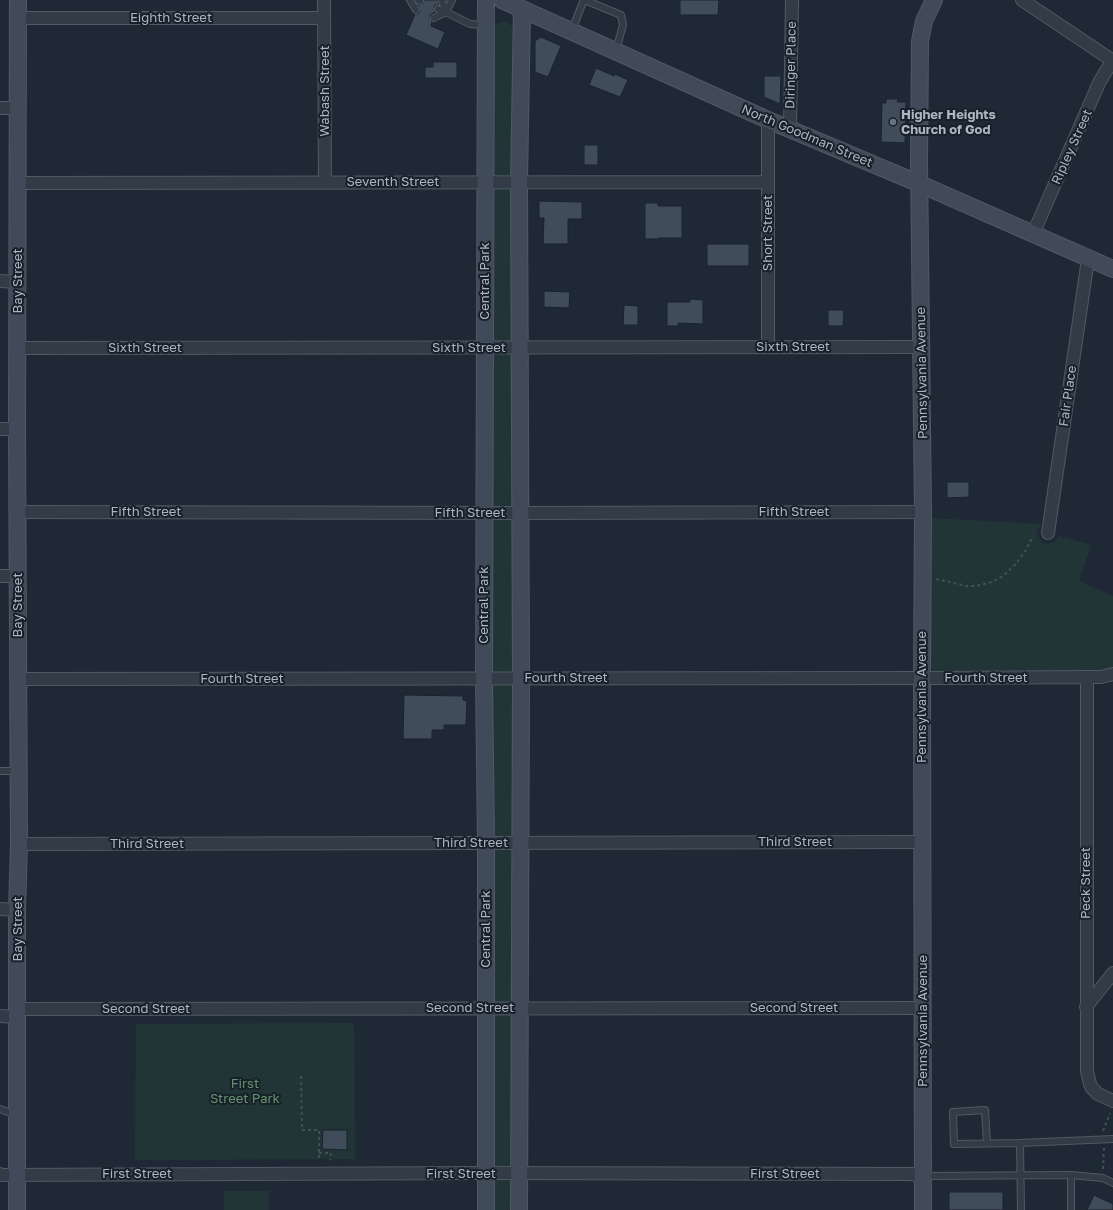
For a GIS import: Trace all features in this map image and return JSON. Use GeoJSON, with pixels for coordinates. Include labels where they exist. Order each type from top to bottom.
{"type":"FeatureCollection","features":[{"type":"Feature","properties":{"kind":"main road","name":"Bay Street"},"geometry":{"type":"LineString","coordinates":[[18,0],[18,1210]]}},
{"type":"Feature","properties":{"kind":"main road","name":"Central Park"},"geometry":{"type":"LineString","coordinates":[[486,0],[486,348],[484,513],[486,1210]]}},
{"type":"Feature","properties":{"kind":"main road","name":"Pennsylvania Avenue"},"geometry":{"type":"LineString","coordinates":[[923,1210],[923,512],[919,162],[920,42],[924,22],[934,0]]}},
{"type":"Feature","properties":{"kind":"main road","name":"North Goodman Street"},"geometry":{"type":"LineString","coordinates":[[506,1],[768,120],[920,184],[1113,269]]}},
{"type":"Feature","properties":{"kind":"main road"},"geometry":{"type":"LineString","coordinates":[[519,1210],[521,678],[519,182],[522,9]]}},
{"type":"Feature","properties":{"kind":"street","name":"Wabash Street"},"geometry":{"type":"LineString","coordinates":[[324,0],[325,182]]}},
{"type":"Feature","properties":{"kind":"street","name":"Diringer Place"},"geometry":{"type":"LineString","coordinates":[[790,129],[792,0]]}},
{"type":"Feature","properties":{"kind":"street"},"geometry":{"type":"LineString","coordinates":[[1022,0],[1113,61]]}},
{"type":"Feature","properties":{"kind":"street","name":"Eighth Street"},"geometry":{"type":"LineString","coordinates":[[18,18],[324,18]]}},
{"type":"Feature","properties":{"kind":"street","name":"Ripley Street"},"geometry":{"type":"LineString","coordinates":[[1034,234],[1099,83],[1113,61]]}},
{"type":"Feature","properties":{"kind":"street"},"geometry":{"type":"LineString","coordinates":[[0,108],[18,108]]}},
{"type":"Feature","properties":{"kind":"street","name":"Short Street"},"geometry":{"type":"LineString","coordinates":[[768,120],[768,347]]}},
{"type":"Feature","properties":{"kind":"street","name":"Seventh Street"},"geometry":{"type":"LineString","coordinates":[[18,183],[768,182]]}},
{"type":"Feature","properties":{"kind":"street","name":"Fair Place"},"geometry":{"type":"LineString","coordinates":[[1048,533],[1088,258]]}},
{"type":"Feature","properties":{"kind":"street"},"geometry":{"type":"LineString","coordinates":[[0,282],[18,282]]}},
{"type":"Feature","properties":{"kind":"street","name":"Sixth Street"},"geometry":{"type":"LineString","coordinates":[[18,348],[921,347]]}},
{"type":"Feature","properties":{"kind":"street"},"geometry":{"type":"LineString","coordinates":[[0,429],[18,429]]}},
{"type":"Feature","properties":{"kind":"street","name":"Fifth Street"},"geometry":{"type":"LineString","coordinates":[[18,512],[923,512]]}},
{"type":"Feature","properties":{"kind":"street"},"geometry":{"type":"LineString","coordinates":[[0,576],[18,576]]}},
{"type":"Feature","properties":{"kind":"street","name":"Fourth Street"},"geometry":{"type":"LineString","coordinates":[[18,679],[922,678],[1101,677],[1113,674]]}},
{"type":"Feature","properties":{"kind":"street","name":"Peck Street"},"geometry":{"type":"LineString","coordinates":[[1087,677],[1087,1071],[1092,1088],[1098,1094],[1113,1100]]}},
{"type":"Feature","properties":{"kind":"street","name":"Third Street"},"geometry":{"type":"LineString","coordinates":[[19,844],[922,842]]}},
{"type":"Feature","properties":{"kind":"street"},"geometry":{"type":"LineString","coordinates":[[0,909],[17,910]]}},
{"type":"Feature","properties":{"kind":"street"},"geometry":{"type":"LineString","coordinates":[[1086,1008],[1113,973]]}},
{"type":"Feature","properties":{"kind":"street","name":"Second Street"},"geometry":{"type":"LineString","coordinates":[[0,1016],[18,1013],[486,1008],[923,1008]]}},
{"type":"Feature","properties":{"kind":"street","name":"First Street"},"geometry":{"type":"LineString","coordinates":[[0,1174],[519,1173],[911,1174],[922,1176]]}},
{"type":"Feature","properties":{"kind":"lane"},"geometry":{"type":"LineString","coordinates":[[410,0],[416,10]]}},
{"type":"Feature","properties":{"kind":"lane"},"geometry":{"type":"LineString","coordinates":[[434,18],[446,12],[452,0]]}},
{"type":"Feature","properties":{"kind":"lane"},"geometry":{"type":"LineString","coordinates":[[442,1],[446,12]]}},
{"type":"Feature","properties":{"kind":"lane"},"geometry":{"type":"LineString","coordinates":[[571,31],[583,2],[587,1],[621,15],[623,25],[616,51]]}},
{"type":"Feature","properties":{"kind":"lane"},"geometry":{"type":"LineString","coordinates":[[438,9],[470,24],[486,25]]}},
{"type":"Feature","properties":{"kind":"lane"},"geometry":{"type":"LineString","coordinates":[[0,770],[18,771]]}},
{"type":"Feature","properties":{"kind":"lane"},"geometry":{"type":"LineString","coordinates":[[0,1109],[17,1116]]}},
{"type":"Feature","properties":{"kind":"lane"},"geometry":{"type":"LineString","coordinates":[[987,1143],[985,1110],[953,1112],[954,1144],[987,1143],[1020,1142],[1113,1139]]}},
{"type":"Feature","properties":{"kind":"lane"},"geometry":{"type":"LineString","coordinates":[[1020,1142],[1021,1210]]}},
{"type":"Feature","properties":{"kind":"lane"},"geometry":{"type":"LineString","coordinates":[[922,1176],[1071,1175],[1103,1178],[1113,1183]]}},
{"type":"Feature","properties":{"kind":"lane"},"geometry":{"type":"LineString","coordinates":[[1071,1175],[1072,1210]]}},
{"type":"Feature","properties":{"kind":"path"},"geometry":{"type":"LineString","coordinates":[[935,578],[967,586],[976,586],[992,582],[1003,576],[1016,564],[1026,550],[1033,536]]}},
{"type":"Feature","properties":{"kind":"path"},"geometry":{"type":"LineString","coordinates":[[301,1076],[302,1130],[319,1130],[319,1160]]}},
{"type":"Feature","properties":{"kind":"path"},"geometry":{"type":"LineString","coordinates":[[301,1082],[306,1081]]}},
{"type":"Feature","properties":{"kind":"path"},"geometry":{"type":"LineString","coordinates":[[1104,1126],[1110,1113]]}},
{"type":"Feature","properties":{"kind":"path"},"geometry":{"type":"LineString","coordinates":[[1103,1178],[1104,1148]]}},
{"type":"Feature","properties":{"kind":"path"},"geometry":{"type":"LineString","coordinates":[[319,1153],[330,1153],[330,1160]]}},
{"type":"Feature","properties":{"kind":"green space"},"geometry":{"type":"Polygon","coordinates":[[[502,22],[508,23],[514,28],[513,1210],[491,1210],[490,31],[496,24],[502,22]]]}},
{"type":"Feature","properties":{"kind":"green space"},"geometry":{"type":"Polygon","coordinates":[[[929,518],[1041,524],[1037,530],[1037,534],[1043,543],[1050,544],[1059,536],[1091,545],[1079,581],[1113,596],[1113,670],[932,670],[929,667],[929,518]]]}},
{"type":"Feature","properties":{"kind":"green space","name":"First Street Park"},"geometry":{"type":"Polygon","coordinates":[[[354,1023],[355,1159],[135,1160],[136,1024],[354,1023]]]}},
{"type":"Feature","properties":{"kind":"green space"},"geometry":{"type":"Polygon","coordinates":[[[224,1191],[269,1191],[269,1210],[224,1210],[224,1191]]]}},
{"type":"Feature","properties":{"kind":"building"},"geometry":{"type":"Polygon","coordinates":[[[424,0],[438,0],[439,5],[435,5],[435,12],[430,15],[430,18],[432,22],[431,26],[445,32],[438,49],[406,35],[415,14],[420,12],[418,5],[423,4],[424,0]]]}},
{"type":"Feature","properties":{"kind":"building"},"geometry":{"type":"Polygon","coordinates":[[[680,0],[719,0],[718,15],[680,15],[680,0]]]}},
{"type":"Feature","properties":{"kind":"building"},"geometry":{"type":"Polygon","coordinates":[[[541,37],[561,46],[548,77],[535,72],[535,41],[541,37]]]}},
{"type":"Feature","properties":{"kind":"building"},"geometry":{"type":"Polygon","coordinates":[[[433,62],[457,62],[457,78],[425,78],[425,67],[433,67],[433,62]]]}},
{"type":"Feature","properties":{"kind":"building"},"geometry":{"type":"Polygon","coordinates":[[[596,68],[628,80],[620,97],[589,85],[596,68]]]}},
{"type":"Feature","properties":{"kind":"building"},"geometry":{"type":"Polygon","coordinates":[[[764,76],[781,76],[780,104],[764,97],[764,76]]]}},
{"type":"Feature","properties":{"kind":"building","name":"Higher Heights Church of God"},"geometry":{"type":"Polygon","coordinates":[[[886,99],[898,99],[897,102],[906,102],[905,143],[881,142],[882,103],[886,103],[886,99]]]}},
{"type":"Feature","properties":{"kind":"building"},"geometry":{"type":"Polygon","coordinates":[[[584,145],[598,145],[598,165],[584,165],[584,145]]]}},
{"type":"Feature","properties":{"kind":"building"},"geometry":{"type":"Polygon","coordinates":[[[539,201],[582,202],[582,219],[568,219],[568,244],[543,244],[544,218],[539,218],[539,201]]]}},
{"type":"Feature","properties":{"kind":"building"},"geometry":{"type":"Polygon","coordinates":[[[645,203],[658,203],[658,206],[682,206],[682,238],[645,239],[645,203]]]}},
{"type":"Feature","properties":{"kind":"building"},"geometry":{"type":"Polygon","coordinates":[[[707,244],[749,244],[749,266],[707,266],[707,244]]]}},
{"type":"Feature","properties":{"kind":"building"},"geometry":{"type":"Polygon","coordinates":[[[544,291],[570,292],[569,308],[544,307],[544,291]]]}},
{"type":"Feature","properties":{"kind":"building"},"geometry":{"type":"Polygon","coordinates":[[[690,299],[703,300],[703,324],[678,323],[678,326],[667,326],[667,302],[690,302],[690,299]]]}},
{"type":"Feature","properties":{"kind":"building"},"geometry":{"type":"Polygon","coordinates":[[[624,305],[638,306],[638,325],[623,325],[624,305]]]}},
{"type":"Feature","properties":{"kind":"building"},"geometry":{"type":"Polygon","coordinates":[[[828,310],[844,310],[843,326],[828,326],[828,310]]]}},
{"type":"Feature","properties":{"kind":"building"},"geometry":{"type":"Polygon","coordinates":[[[947,482],[969,482],[969,497],[947,498],[947,482]]]}},
{"type":"Feature","properties":{"kind":"building"},"geometry":{"type":"Polygon","coordinates":[[[404,695],[463,696],[463,700],[467,701],[466,725],[444,725],[444,730],[432,730],[432,739],[403,739],[404,695]]]}},
{"type":"Feature","properties":{"kind":"building"},"geometry":{"type":"Polygon","coordinates":[[[323,1130],[347,1130],[347,1150],[322,1149],[323,1130]]]}},
{"type":"Feature","properties":{"kind":"building"},"geometry":{"type":"Polygon","coordinates":[[[949,1192],[1003,1192],[1003,1210],[949,1210],[949,1192]]]}},
{"type":"Feature","properties":{"kind":"building"},"geometry":{"type":"Polygon","coordinates":[[[1094,1195],[1113,1204],[1113,1210],[1087,1210],[1094,1195]]]}},
{"type":"Feature","properties":{"kind":"place","name":"Higher Heights Church of God"},"geometry":{"type":"Point","coordinates":[893,122]}}]}
